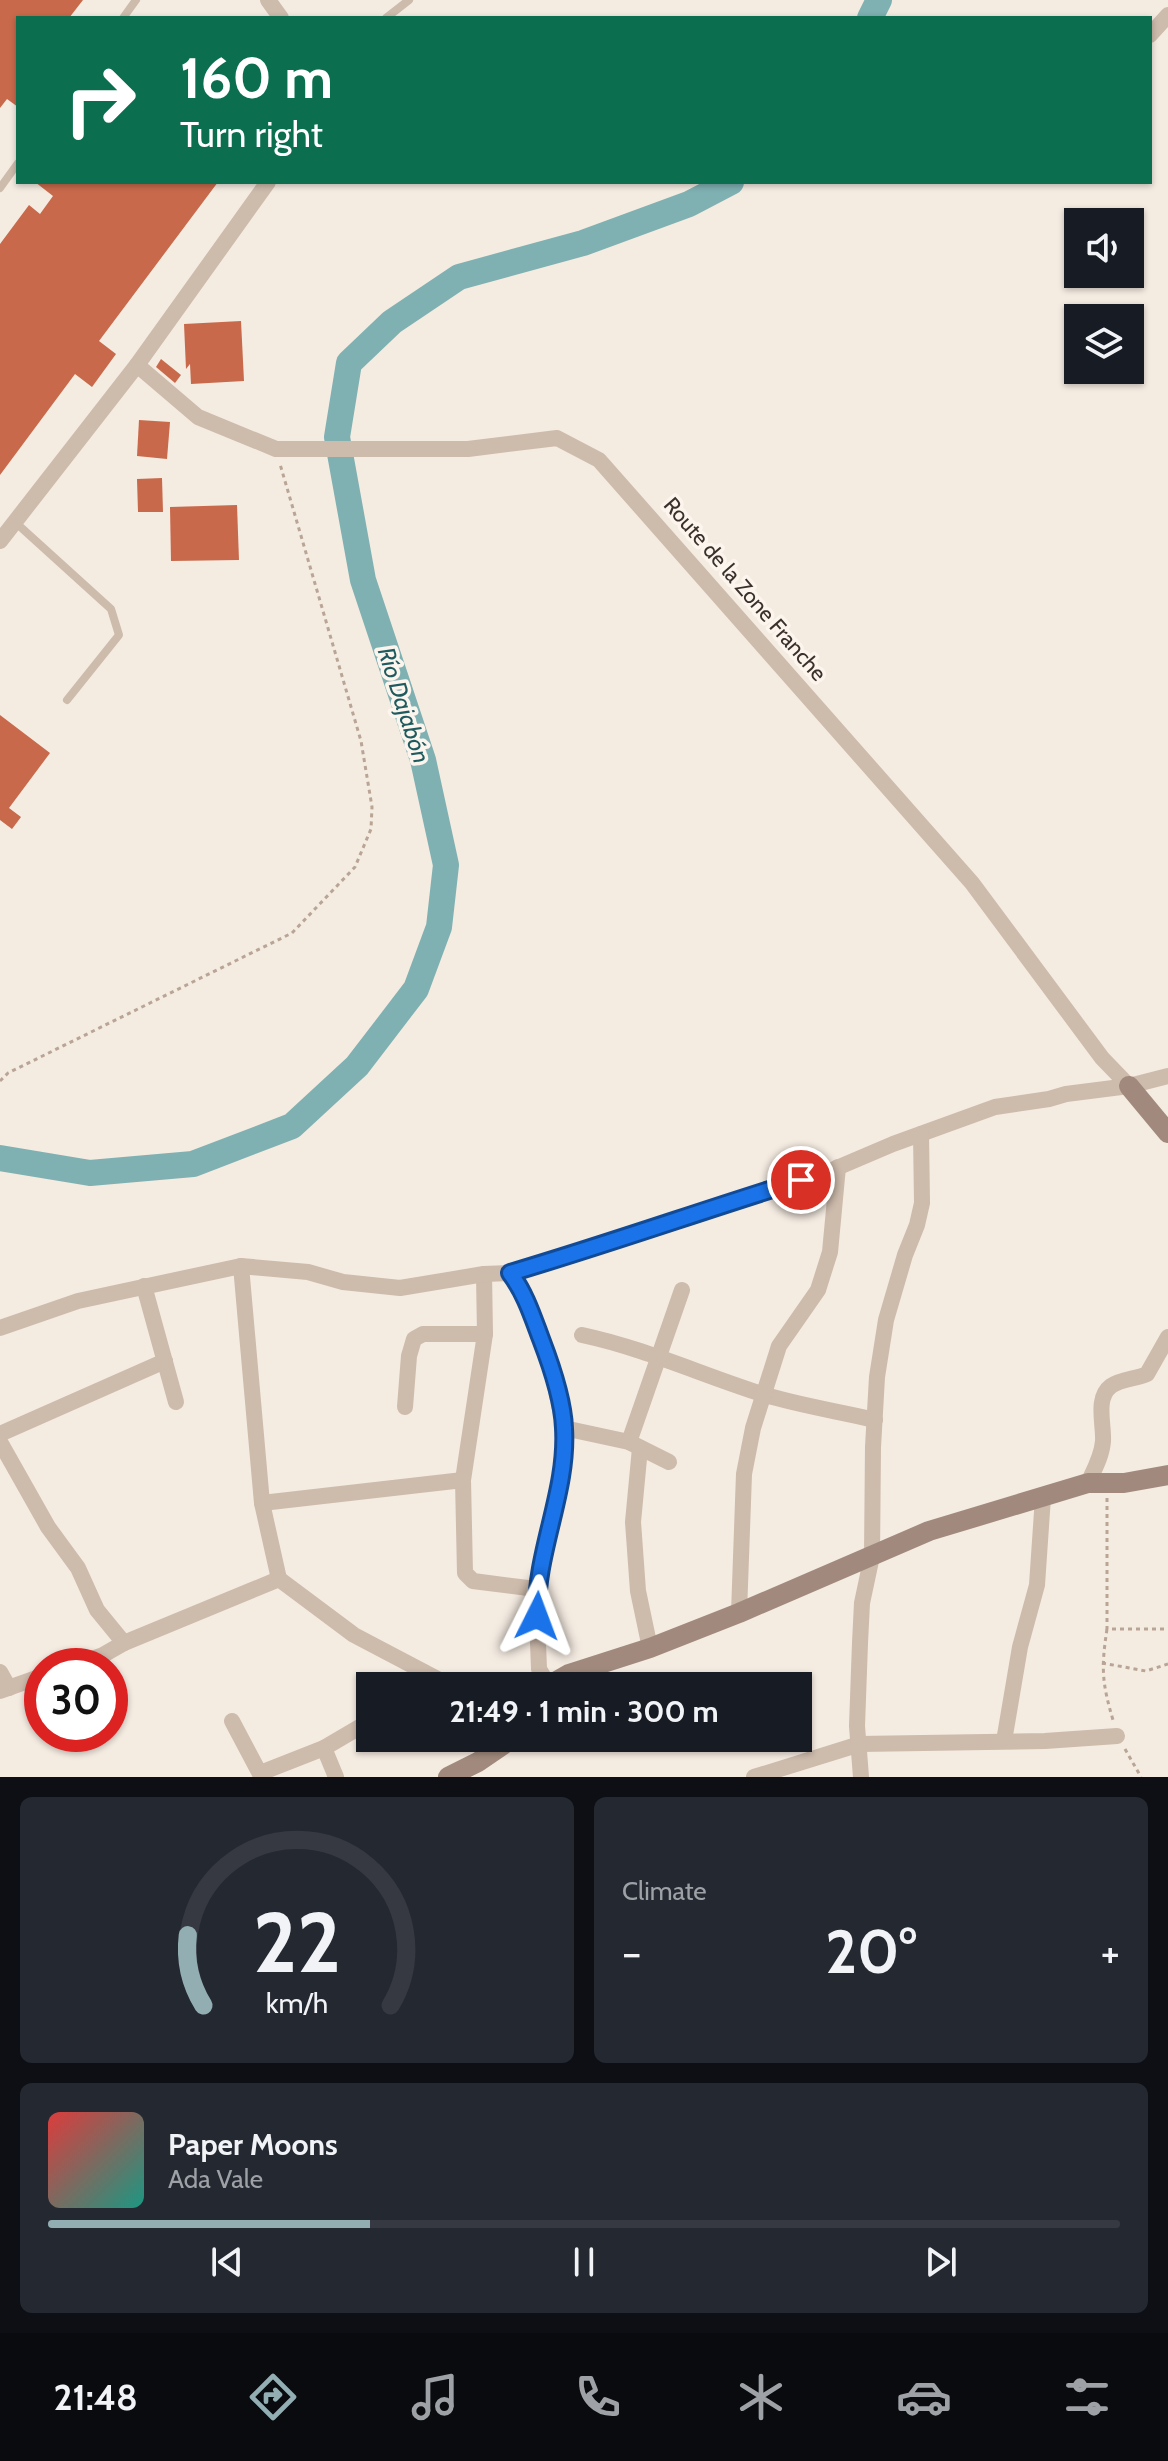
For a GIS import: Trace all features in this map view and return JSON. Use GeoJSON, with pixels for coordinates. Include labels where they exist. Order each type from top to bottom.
{"type":"FeatureCollection","features":[{"type":"Feature","properties":{"kind":"street"},"geometry":{"type":"LineString","coordinates":[[1152,33],[1168,15]]}},
{"type":"Feature","properties":{"kind":"street"},"geometry":{"type":"LineString","coordinates":[[0,541],[137,365],[267,184]]}},
{"type":"Feature","properties":{"kind":"street","name":"Route de la Zone Franche"},"geometry":{"type":"LineString","coordinates":[[137,365],[198,417],[281,450],[428,451],[557,438],[599,460],[972,883],[1102,1058],[1168,1133]]}},
{"type":"Feature","properties":{"kind":"street"},"geometry":{"type":"LineString","coordinates":[[0,1328],[78,1301],[241,1266],[308,1272],[343,1282],[400,1288],[484,1274],[510,1273],[838,1167],[995,1107],[1129,1086],[1168,1076]]}},
{"type":"Feature","properties":{"kind":"street"},"geometry":{"type":"LineString","coordinates":[[861,1777],[857,1726],[862,1603],[872,1556],[877,1377],[886,1320],[922,1203],[921,1134]]}},
{"type":"Feature","properties":{"kind":"street"},"geometry":{"type":"LineString","coordinates":[[739,1613],[744,1474],[753,1428],[779,1346],[818,1290],[830,1252],[838,1167]]}},
{"type":"Feature","properties":{"kind":"street"},"geometry":{"type":"LineString","coordinates":[[241,1266],[262,1503],[279,1579],[354,1635],[423,1672]]}},
{"type":"Feature","properties":{"kind":"street"},"geometry":{"type":"LineString","coordinates":[[510,1273],[522,1288],[551,1367],[564,1428],[561,1472],[536,1589],[541,1672]]}},
{"type":"Feature","properties":{"kind":"street"},"geometry":{"type":"LineString","coordinates":[[484,1274],[485,1334],[463,1480],[465,1573],[473,1581],[536,1589]]}},
{"type":"Feature","properties":{"kind":"street"},"geometry":{"type":"LineString","coordinates":[[144,1286],[176,1402]]}},
{"type":"Feature","properties":{"kind":"street"},"geometry":{"type":"LineString","coordinates":[[650,1648],[638,1591],[633,1522],[635,1445],[682,1290]]}},
{"type":"Feature","properties":{"kind":"street"},"geometry":{"type":"LineString","coordinates":[[405,1407],[409,1356],[414,1339],[423,1334],[485,1334]]}},
{"type":"Feature","properties":{"kind":"street"},"geometry":{"type":"LineString","coordinates":[[582,1335],[620,1343],[764,1395],[875,1420]]}},
{"type":"Feature","properties":{"kind":"street"},"geometry":{"type":"LineString","coordinates":[[1098,1484],[1104,1394],[1111,1386],[1147,1374],[1168,1337]]}},
{"type":"Feature","properties":{"kind":"street"},"geometry":{"type":"LineString","coordinates":[[0,1434],[165,1361]]}},
{"type":"Feature","properties":{"kind":"street"},"geometry":{"type":"LineString","coordinates":[[564,1428],[635,1445],[669,1462]]}},
{"type":"Feature","properties":{"kind":"street"},"geometry":{"type":"LineString","coordinates":[[0,1442],[48,1527],[78,1568],[97,1610],[124,1643]]}},
{"type":"Feature","properties":{"kind":"street"},"geometry":{"type":"LineString","coordinates":[[575,1672],[650,1648],[739,1613],[929,1531],[1098,1484],[1168,1475]]}},
{"type":"Feature","properties":{"kind":"street"},"geometry":{"type":"LineString","coordinates":[[262,1503],[463,1480]]}},
{"type":"Feature","properties":{"kind":"street"},"geometry":{"type":"LineString","coordinates":[[1004,1741],[1020,1647],[1037,1585],[1043,1497]]}},
{"type":"Feature","properties":{"kind":"street"},"geometry":{"type":"LineString","coordinates":[[115,1648],[279,1579]]}},
{"type":"Feature","properties":{"kind":"street"},"geometry":{"type":"LineString","coordinates":[[0,1672],[5,1689],[24,1682]]}},
{"type":"Feature","properties":{"kind":"street"},"geometry":{"type":"LineString","coordinates":[[232,1721],[259,1772],[324,1748],[356,1729]]}},
{"type":"Feature","properties":{"kind":"street"},"geometry":{"type":"LineString","coordinates":[[754,1777],[860,1744],[1045,1741],[1117,1736]]}},
{"type":"Feature","properties":{"kind":"street"},"geometry":{"type":"LineString","coordinates":[[324,1748],[336,1777]]}},
{"type":"Feature","properties":{"kind":"street"},"geometry":{"type":"LineString","coordinates":[[448,1777],[477,1769],[497,1752]]}},
{"type":"Feature","properties":{"kind":"lane"},"geometry":{"type":"LineString","coordinates":[[389,16],[409,0]]}},
{"type":"Feature","properties":{"kind":"lane"},"geometry":{"type":"LineString","coordinates":[[0,188],[16,166]]}},
{"type":"Feature","properties":{"kind":"lane"},"geometry":{"type":"LineString","coordinates":[[14,522],[111,609],[119,635],[67,700]]}},
{"type":"Feature","properties":{"kind":"path"},"geometry":{"type":"LineString","coordinates":[[0,1081],[8,1073],[292,933],[355,867],[371,829],[372,807],[361,741],[281,450]]}},
{"type":"Feature","properties":{"kind":"path"},"geometry":{"type":"LineString","coordinates":[[1098,1484],[1107,1629],[1102,1663],[1104,1690],[1117,1736],[1141,1777]]}},
{"type":"Feature","properties":{"kind":"path"},"geometry":{"type":"LineString","coordinates":[[1107,1629],[1168,1629]]}},
{"type":"Feature","properties":{"kind":"path"},"geometry":{"type":"LineString","coordinates":[[1102,1663],[1146,1671],[1168,1664]]}},
{"type":"Feature","properties":{"kind":"building"},"geometry":{"type":"Polygon","coordinates":[[[0,0],[83,0],[71,16],[16,16],[16,106],[7,99],[0,108],[0,0]]]}},
{"type":"Feature","properties":{"kind":"building"},"geometry":{"type":"Polygon","coordinates":[[[38,184],[217,184],[99,341],[116,354],[92,387],[75,374],[0,475],[0,244],[29,205],[40,214],[53,196],[38,184]]]}},
{"type":"Feature","properties":{"kind":"building"},"geometry":{"type":"Polygon","coordinates":[[[241,321],[244,381],[191,384],[190,364],[186,369],[184,324],[241,321]]]}},
{"type":"Feature","properties":{"kind":"building"},"geometry":{"type":"Polygon","coordinates":[[[161,359],[181,375],[175,383],[156,367],[161,359]]]}},
{"type":"Feature","properties":{"kind":"building"},"geometry":{"type":"Polygon","coordinates":[[[139,420],[170,422],[167,459],[137,456],[139,420]]]}},
{"type":"Feature","properties":{"kind":"building"},"geometry":{"type":"Polygon","coordinates":[[[162,478],[163,512],[138,512],[137,479],[162,478]]]}},
{"type":"Feature","properties":{"kind":"building"},"geometry":{"type":"Polygon","coordinates":[[[237,505],[239,560],[171,561],[170,507],[237,505]]]}},
{"type":"Feature","properties":{"kind":"building"},"geometry":{"type":"Polygon","coordinates":[[[0,715],[50,753],[9,808],[21,817],[12,829],[0,820],[0,715]]]}},
{"type":"Feature","properties":{"kind":"waterway","name":"Río Dajabón"},"geometry":{"type":"LineString","coordinates":[[871,16],[879,0]]}},
{"type":"Feature","properties":{"kind":"waterway","name":"Río Dajabón"},"geometry":{"type":"LineString","coordinates":[[0,1158],[90,1173],[193,1164],[292,1126],[357,1066],[416,989],[439,927],[446,865],[423,760],[363,580],[337,437],[349,363],[392,322],[459,277],[583,243],[689,204],[727,184]]}},
{"type":"Feature","properties":{"kind":"route"},"geometry":{"type":"LineString","coordinates":[[537,1616],[536,1589],[561,1472],[564,1428],[551,1367],[522,1288],[510,1273],[801,1180]]}}]}
